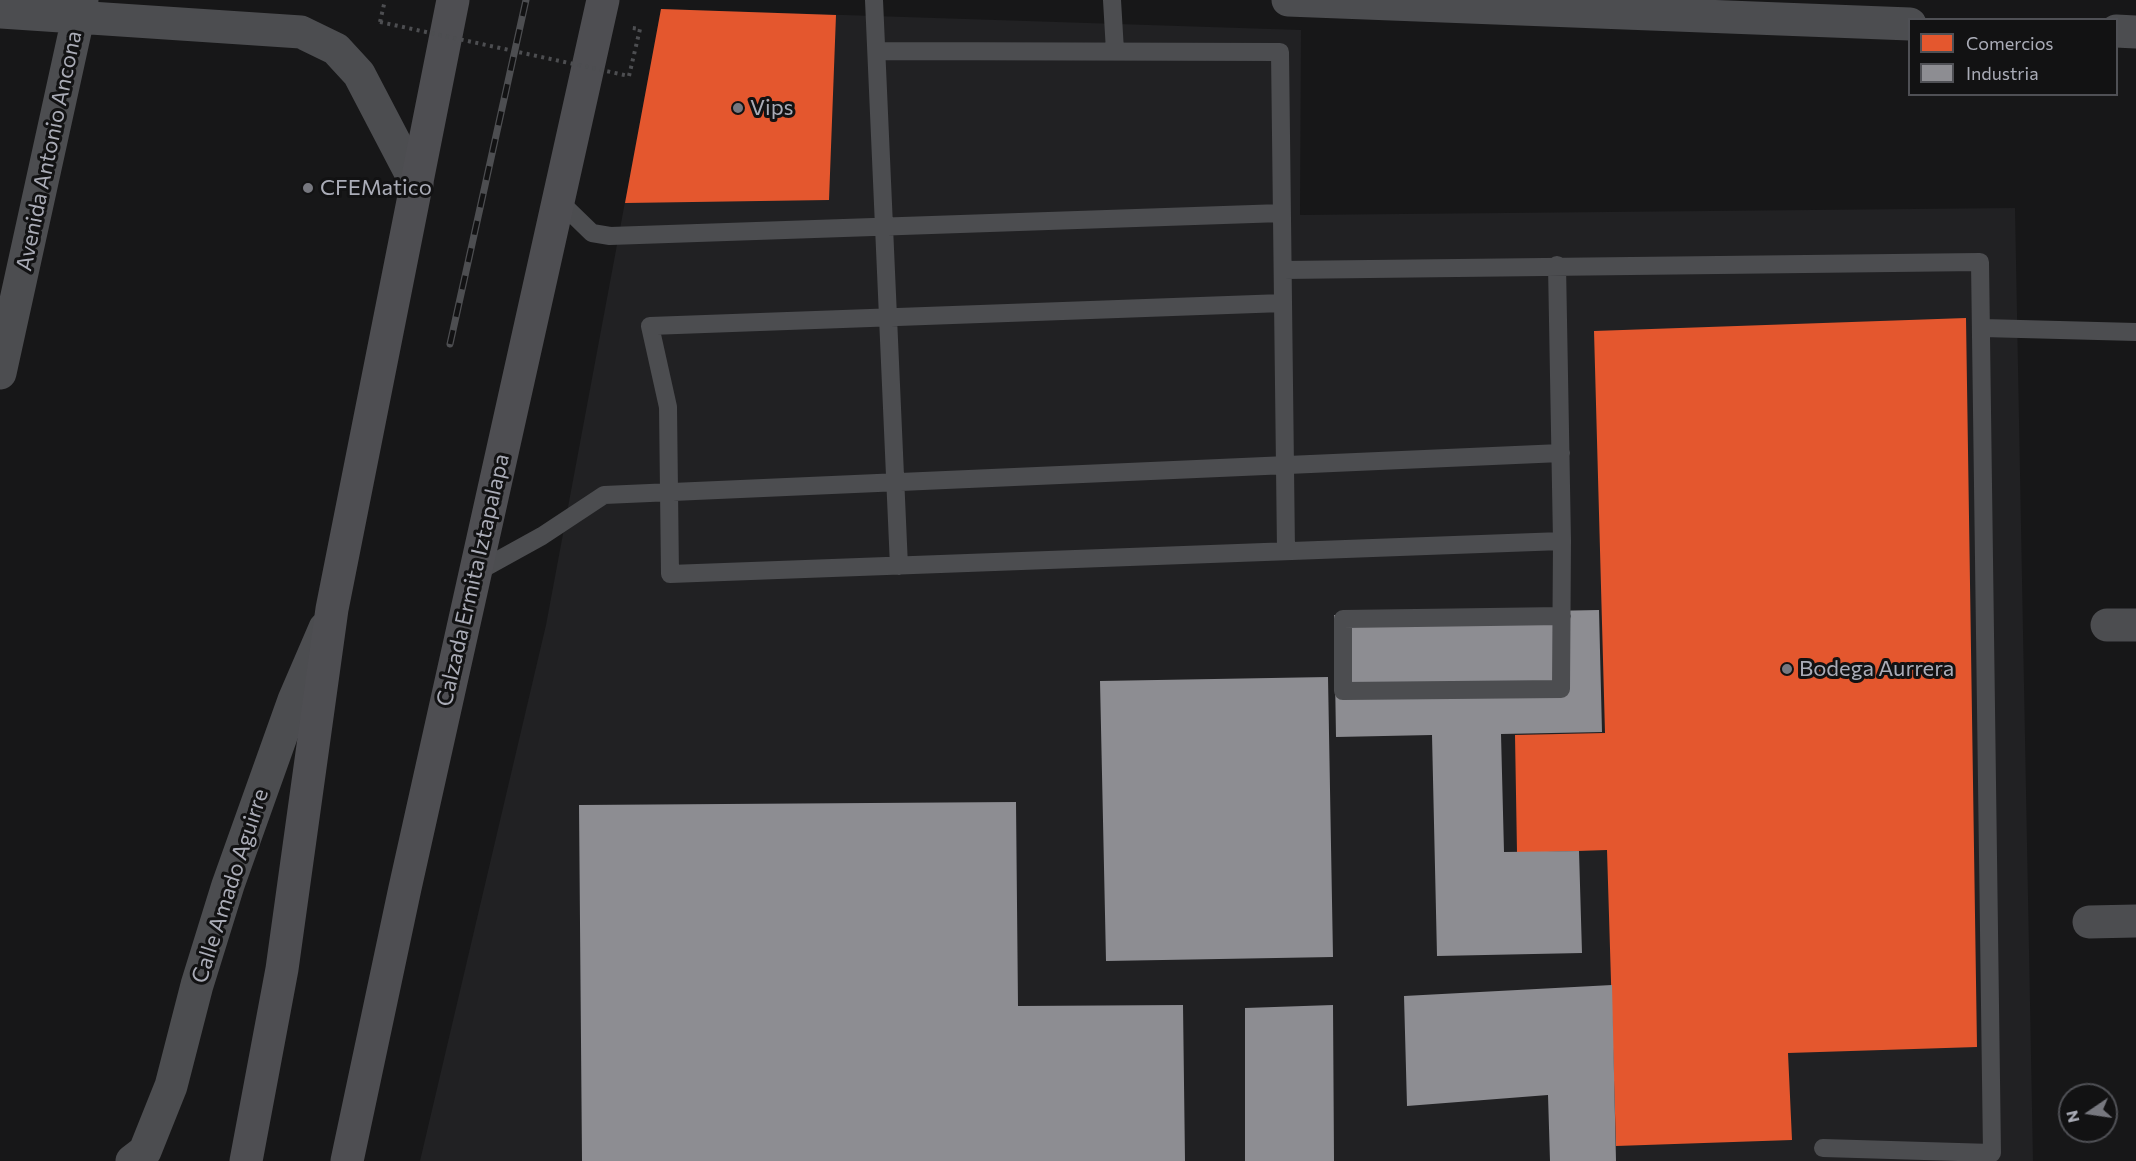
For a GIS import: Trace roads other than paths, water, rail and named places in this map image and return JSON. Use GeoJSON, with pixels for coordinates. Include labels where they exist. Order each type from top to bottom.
{"type":"FeatureCollection","features":[{"type":"Feature","properties":{"kind":"main road"},"geometry":{"type":"LineString","coordinates":[[246,1161],[282,969],[332,609],[453,0]]}},
{"type":"Feature","properties":{"kind":"main road","name":"Calzada Ermita Iztapalapa"},"geometry":{"type":"LineString","coordinates":[[347,1161],[603,0]]}},
{"type":"Feature","properties":{"kind":"street"},"geometry":{"type":"LineString","coordinates":[[1288,0],[1908,24]]}},
{"type":"Feature","properties":{"kind":"street"},"geometry":{"type":"LineString","coordinates":[[0,12],[80,8],[301,33],[336,49],[359,74],[417,185]]}},
{"type":"Feature","properties":{"kind":"street","name":"Avenida Antonio Ancona"},"geometry":{"type":"LineString","coordinates":[[0,373],[14,251],[80,8]]}},
{"type":"Feature","properties":{"kind":"street"},"geometry":{"type":"LineString","coordinates":[[2118,32],[2136,32]]}},
{"type":"Feature","properties":{"kind":"street","name":"Calle Amado Aguirre"},"geometry":{"type":"LineString","coordinates":[[132,1161],[145,1151],[171,1086],[197,985],[231,874],[294,700],[332,609]]}},
{"type":"Feature","properties":{"kind":"street"},"geometry":{"type":"LineString","coordinates":[[2089,922],[2136,921]]}},
{"type":"Feature","properties":{"kind":"lane"},"geometry":{"type":"LineString","coordinates":[[874,0],[899,566]]}},
{"type":"Feature","properties":{"kind":"lane"},"geometry":{"type":"LineString","coordinates":[[1112,0],[1115,51]]}},
{"type":"Feature","properties":{"kind":"lane"},"geometry":{"type":"LineString","coordinates":[[877,51],[1280,52],[1286,551]]}},
{"type":"Feature","properties":{"kind":"lane"},"geometry":{"type":"LineString","coordinates":[[558,200],[592,233],[610,236],[1282,213]]}},
{"type":"Feature","properties":{"kind":"lane"},"geometry":{"type":"LineString","coordinates":[[1282,270],[1557,265],[1980,262],[1983,328],[1992,1153],[1823,1148]]}},
{"type":"Feature","properties":{"kind":"lane"},"geometry":{"type":"LineString","coordinates":[[1557,265],[1562,541],[1562,616],[1561,689],[1343,691],[1342,619],[1562,616]]}},
{"type":"Feature","properties":{"kind":"lane"},"geometry":{"type":"LineString","coordinates":[[1283,303],[650,326],[668,408],[670,574],[1562,541]]}},
{"type":"Feature","properties":{"kind":"lane"},"geometry":{"type":"LineString","coordinates":[[1983,328],[2136,332]]}},
{"type":"Feature","properties":{"kind":"lane"},"geometry":{"type":"LineString","coordinates":[[475,573],[542,536],[604,495],[1560,453]]}},
{"type":"Feature","properties":{"kind":"railway"},"geometry":{"type":"LineString","coordinates":[[450,344],[526,0]]}},
{"type":"Feature","properties":{"kind":"place","name":"Vips"},"geometry":{"type":"Point","coordinates":[738,108]}},
{"type":"Feature","properties":{"kind":"place","name":"CFEMatico"},"geometry":{"type":"Point","coordinates":[308,188]}},
{"type":"Feature","properties":{"kind":"place","name":"Bodega Aurrera"},"geometry":{"type":"Point","coordinates":[1787,669]}}]}
